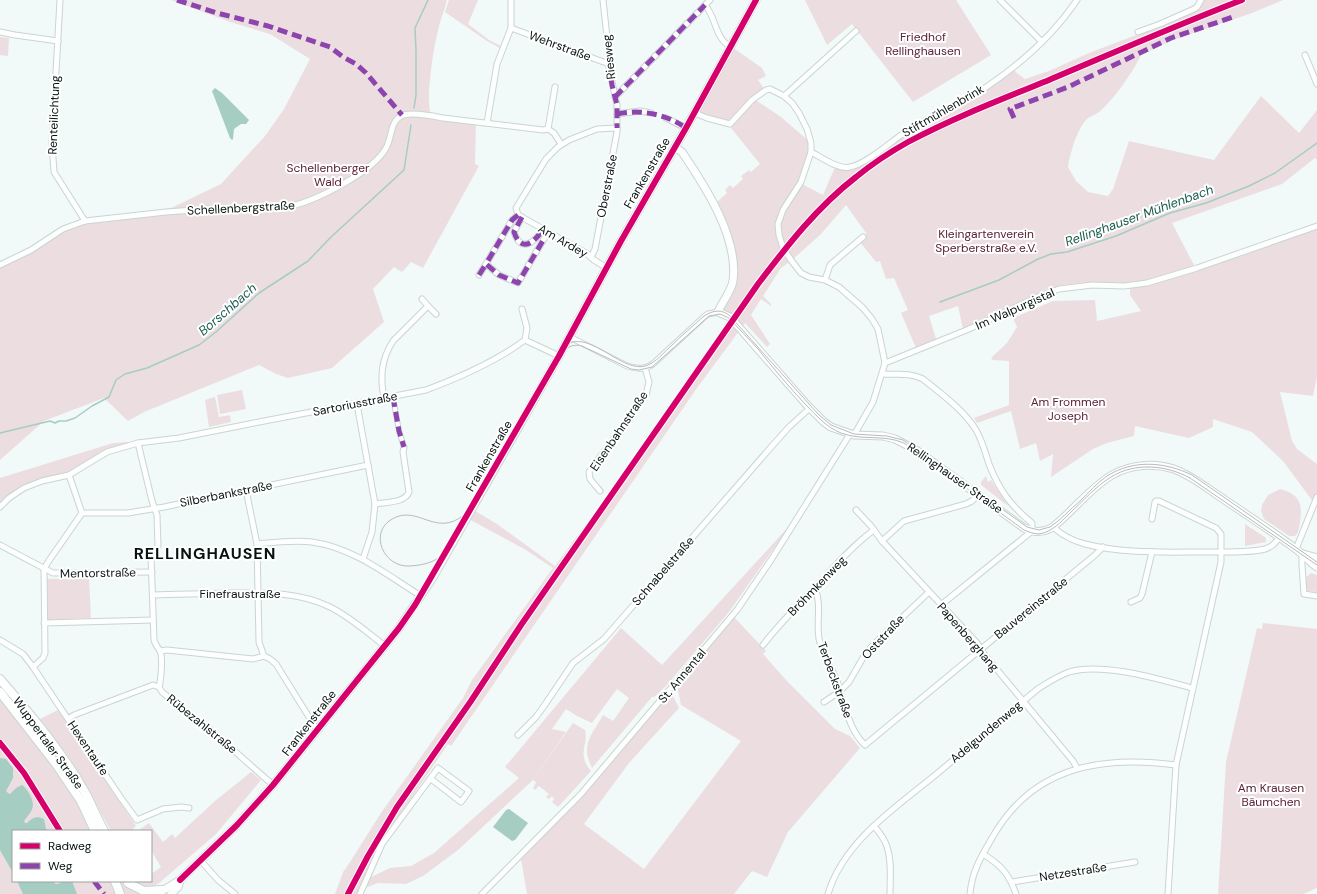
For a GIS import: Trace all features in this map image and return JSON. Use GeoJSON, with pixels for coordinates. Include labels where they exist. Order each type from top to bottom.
{"type":"FeatureCollection","features":[{"type":"Feature","properties":{"kind":"main road","name":"Frankenstraße"},"geometry":{"type":"LineString","coordinates":[[160,892],[180,880],[237,825],[273,785],[385,646],[421,596],[570,337],[756,0]]}},
{"type":"Feature","properties":{"kind":"main road"},"geometry":{"type":"LineString","coordinates":[[675,147],[682,152],[714,203],[721,216],[731,249],[733,259],[732,283],[718,312]]}},
{"type":"Feature","properties":{"kind":"main road","name":"Rellinghauser Straße"},"geometry":{"type":"LineString","coordinates":[[718,312],[730,317],[824,422],[852,434],[883,436],[902,441],[1020,525],[1032,531]]}},
{"type":"Feature","properties":{"kind":"main road"},"geometry":{"type":"LineString","coordinates":[[1032,531],[1042,532],[1053,527],[1112,475],[1131,467],[1154,465],[1174,469],[1191,477],[1296,549],[1317,568]]}},
{"type":"Feature","properties":{"kind":"main road"},"geometry":{"type":"LineString","coordinates":[[1302,554],[1317,558]]}},
{"type":"Feature","properties":{"kind":"main road","name":"Wuppertaler Straße"},"geometry":{"type":"LineString","coordinates":[[0,679],[23,706],[62,758],[87,797],[104,830]]}},
{"type":"Feature","properties":{"kind":"main road","name":"Wuppertaler Straße"},"geometry":{"type":"LineString","coordinates":[[0,692],[56,764],[81,802],[95,830]]}},
{"type":"Feature","properties":{"kind":"main road","name":"Frankenstraße"},"geometry":{"type":"LineString","coordinates":[[171,894],[178,887],[180,880]]}},
{"type":"Feature","properties":{"kind":"main road"},"geometry":{"type":"LineString","coordinates":[[115,882],[120,894]]}},
{"type":"Feature","properties":{"kind":"main road"},"geometry":{"type":"LineString","coordinates":[[127,882],[144,891],[160,892]]}},
{"type":"Feature","properties":{"kind":"main road"},"geometry":{"type":"LineString","coordinates":[[127,882],[132,894]]}},
{"type":"Feature","properties":{"kind":"street","name":"Renteilichtung"},"geometry":{"type":"LineString","coordinates":[[60,0],[52,144],[53,167],[57,177],[85,221]]}},
{"type":"Feature","properties":{"kind":"street"},"geometry":{"type":"LineString","coordinates":[[487,123],[497,64],[511,28],[511,0]]}},
{"type":"Feature","properties":{"kind":"street","name":"Riesweg"},"geometry":{"type":"LineString","coordinates":[[603,0],[609,64],[617,114]]}},
{"type":"Feature","properties":{"kind":"street"},"geometry":{"type":"LineString","coordinates":[[615,97],[710,0]]}},
{"type":"Feature","properties":{"kind":"street"},"geometry":{"type":"LineString","coordinates":[[1000,0],[1042,42]]}},
{"type":"Feature","properties":{"kind":"street","name":"Stiftmühlenbrink"},"geometry":{"type":"LineString","coordinates":[[811,152],[841,167],[850,168],[860,164],[912,128],[950,109],[977,93],[1016,65],[1042,42],[1067,14],[1077,0]]}},
{"type":"Feature","properties":{"kind":"street"},"geometry":{"type":"LineString","coordinates":[[1138,32],[1194,9],[1202,0]]}},
{"type":"Feature","properties":{"kind":"street"},"geometry":{"type":"LineString","coordinates":[[705,6],[711,12],[718,32],[725,44],[731,47]]}},
{"type":"Feature","properties":{"kind":"street","name":"Wehrstraße"},"geometry":{"type":"LineString","coordinates":[[511,28],[609,64]]}},
{"type":"Feature","properties":{"kind":"street"},"geometry":{"type":"LineString","coordinates":[[0,32],[58,41]]}},
{"type":"Feature","properties":{"kind":"street"},"geometry":{"type":"LineString","coordinates":[[784,96],[856,32]]}},
{"type":"Feature","properties":{"kind":"street"},"geometry":{"type":"LineString","coordinates":[[1305,55],[1317,84]]}},
{"type":"Feature","properties":{"kind":"street"},"geometry":{"type":"LineString","coordinates":[[555,87],[548,129],[554,133],[561,144]]}},
{"type":"Feature","properties":{"kind":"street"},"geometry":{"type":"LineString","coordinates":[[694,113],[730,124],[752,100],[766,90],[770,89],[784,96],[792,103],[805,125],[811,143],[811,152],[801,182],[782,210],[778,229],[783,248],[802,273],[809,277],[825,280],[839,287],[846,292],[872,319],[878,329],[885,363],[869,409],[852,434]]}},
{"type":"Feature","properties":{"kind":"street"},"geometry":{"type":"LineString","coordinates":[[617,114],[640,111],[651,113]]}},
{"type":"Feature","properties":{"kind":"street","name":"Oberstraße"},"geometry":{"type":"LineString","coordinates":[[591,257],[595,249],[617,128],[617,114]]}},
{"type":"Feature","properties":{"kind":"street","name":"Schellenbergstraße"},"geometry":{"type":"LineString","coordinates":[[0,265],[31,250],[64,229],[85,221],[172,212],[297,206],[346,182],[376,162],[387,147],[393,126],[397,119],[402,115],[426,115],[543,130],[548,129]]}},
{"type":"Feature","properties":{"kind":"street"},"geometry":{"type":"LineString","coordinates":[[666,118],[686,128]]}},
{"type":"Feature","properties":{"kind":"street"},"geometry":{"type":"LineString","coordinates":[[545,230],[531,244],[519,242],[514,232],[520,216],[516,208],[546,159],[561,144],[569,140],[597,129],[617,128]]}},
{"type":"Feature","properties":{"kind":"street"},"geometry":{"type":"LineString","coordinates":[[479,275],[512,220],[520,216]]}},
{"type":"Feature","properties":{"kind":"street","name":"Am Ardey"},"geometry":{"type":"LineString","coordinates":[[520,216],[591,257],[607,268]]}},
{"type":"Feature","properties":{"kind":"street","name":"Im Walpurgistal"},"geometry":{"type":"LineString","coordinates":[[885,363],[969,329],[1040,296],[1059,289],[1092,285],[1124,286],[1147,283],[1212,263],[1317,226]]}},
{"type":"Feature","properties":{"kind":"street"},"geometry":{"type":"LineString","coordinates":[[486,264],[499,275],[518,283],[545,230]]}},
{"type":"Feature","properties":{"kind":"street"},"geometry":{"type":"LineString","coordinates":[[825,280],[830,265],[863,237]]}},
{"type":"Feature","properties":{"kind":"street"},"geometry":{"type":"LineString","coordinates":[[422,299],[436,314]]}},
{"type":"Feature","properties":{"kind":"street"},"geometry":{"type":"LineString","coordinates":[[384,398],[381,378],[384,357],[393,341],[428,306]]}},
{"type":"Feature","properties":{"kind":"street"},"geometry":{"type":"LineString","coordinates":[[522,309],[527,328],[525,340],[559,356]]}},
{"type":"Feature","properties":{"kind":"street"},"geometry":{"type":"LineString","coordinates":[[570,337],[627,366],[645,368],[654,363],[704,317],[708,314],[718,312]]}},
{"type":"Feature","properties":{"kind":"street","name":"Sartoriusstraße"},"geometry":{"type":"LineString","coordinates":[[138,443],[179,438],[421,391],[444,383],[510,351],[525,340]]}},
{"type":"Feature","properties":{"kind":"street","name":"Eisenbahnstraße"},"geometry":{"type":"LineString","coordinates":[[600,491],[590,479],[589,472],[646,395],[649,382],[645,368]]}},
{"type":"Feature","properties":{"kind":"street"},"geometry":{"type":"LineString","coordinates":[[882,374],[908,374],[922,378],[956,407],[969,420],[982,441],[997,482],[1011,505],[1032,523],[1032,531],[941,605]]}},
{"type":"Feature","properties":{"kind":"street"},"geometry":{"type":"LineString","coordinates":[[375,504],[404,499],[408,496],[409,492],[403,452],[404,447],[399,431],[393,397]]}},
{"type":"Feature","properties":{"kind":"street"},"geometry":{"type":"LineString","coordinates":[[357,404],[375,504],[372,532],[362,559]]}},
{"type":"Feature","properties":{"kind":"street","name":"Schnabelstraße"},"geometry":{"type":"LineString","coordinates":[[518,735],[536,717],[573,663],[604,639],[772,446],[789,427],[810,408]]}},
{"type":"Feature","properties":{"kind":"street","name":"St. Annental"},"geometry":{"type":"LineString","coordinates":[[482,894],[585,789],[737,610],[852,434]]}},
{"type":"Feature","properties":{"kind":"street"},"geometry":{"type":"LineString","coordinates":[[0,507],[9,498],[24,488],[42,481],[69,475],[107,452],[138,443]]}},
{"type":"Feature","properties":{"kind":"street","name":"Rübezahlstraße"},"geometry":{"type":"LineString","coordinates":[[138,443],[152,501],[157,515],[158,546],[151,556],[154,644],[160,651],[161,678],[158,687],[202,725],[206,726],[273,785]]}},
{"type":"Feature","properties":{"kind":"street","name":"Silberbankstraße"},"geometry":{"type":"LineString","coordinates":[[82,513],[128,513],[368,465]]}},
{"type":"Feature","properties":{"kind":"street"},"geometry":{"type":"LineString","coordinates":[[33,667],[43,658],[45,653],[44,569],[82,513],[69,475]]}},
{"type":"Feature","properties":{"kind":"street"},"geometry":{"type":"LineString","coordinates":[[246,490],[257,544],[259,642],[264,656]]}},
{"type":"Feature","properties":{"kind":"street"},"geometry":{"type":"LineString","coordinates":[[882,541],[904,521],[966,504],[972,501],[978,494]]}},
{"type":"Feature","properties":{"kind":"street"},"geometry":{"type":"LineString","coordinates":[[1296,549],[1317,497]]}},
{"type":"Feature","properties":{"kind":"street"},"geometry":{"type":"LineString","coordinates":[[1152,519],[1155,502],[1163,502],[1219,531],[1221,534],[1221,562],[1176,765],[1168,894]]}},
{"type":"Feature","properties":{"kind":"street","name":"Papenberghang"},"geometry":{"type":"LineString","coordinates":[[856,510],[882,541],[977,643],[980,649],[1073,761],[1077,768]]}},
{"type":"Feature","properties":{"kind":"street"},"geometry":{"type":"LineString","coordinates":[[1053,527],[1070,539],[1086,544],[1128,551],[1221,552],[1265,549],[1273,546],[1279,538]]}},
{"type":"Feature","properties":{"kind":"street","name":"Bröhmkenweg"},"geometry":{"type":"LineString","coordinates":[[763,645],[786,618],[866,536],[874,530]]}},
{"type":"Feature","properties":{"kind":"street"},"geometry":{"type":"LineString","coordinates":[[257,544],[288,541],[312,542],[332,547],[362,559],[421,596]]}},
{"type":"Feature","properties":{"kind":"street","name":"Mentorstraße"},"geometry":{"type":"LineString","coordinates":[[0,545],[53,573],[152,572]]}},
{"type":"Feature","properties":{"kind":"street","name":"Bauvereinstraße"},"geometry":{"type":"LineString","coordinates":[[865,745],[1096,555],[1103,547]]}},
{"type":"Feature","properties":{"kind":"street"},"geometry":{"type":"LineString","coordinates":[[1131,602],[1140,598],[1142,594],[1152,552]]}},
{"type":"Feature","properties":{"kind":"street"},"geometry":{"type":"LineString","coordinates":[[1302,554],[1304,594],[1317,596]]}},
{"type":"Feature","properties":{"kind":"street","name":"Terbeckstraße"},"geometry":{"type":"LineString","coordinates":[[815,588],[819,602],[818,626],[822,649],[838,684],[854,730],[865,745]]}},
{"type":"Feature","properties":{"kind":"street","name":"Finefraustraße"},"geometry":{"type":"LineString","coordinates":[[153,595],[268,592],[300,596],[324,605],[346,616],[385,646]]}},
{"type":"Feature","properties":{"kind":"street","name":"Oststraße"},"geometry":{"type":"LineString","coordinates":[[824,702],[840,692],[849,682],[864,656],[873,645],[929,592]]}},
{"type":"Feature","properties":{"kind":"street"},"geometry":{"type":"LineString","coordinates":[[44,623],[153,620]]}},
{"type":"Feature","properties":{"kind":"street","name":"Hexentaufe"},"geometry":{"type":"LineString","coordinates":[[0,640],[23,654],[33,667],[121,798],[138,820],[163,809],[181,807],[189,808]]}},
{"type":"Feature","properties":{"kind":"street"},"geometry":{"type":"LineString","coordinates":[[160,651],[167,650],[253,659],[264,656],[270,659],[276,664],[317,730]]}},
{"type":"Feature","properties":{"kind":"street","name":"Adelgundenweg"},"geometry":{"type":"LineString","coordinates":[[828,894],[837,873],[848,854],[874,826],[1023,701],[1039,688],[1057,677],[1070,672],[1103,669],[1122,671],[1192,688]]}},
{"type":"Feature","properties":{"kind":"street"},"geometry":{"type":"LineString","coordinates":[[68,719],[74,715],[153,685],[158,687]]}},
{"type":"Feature","properties":{"kind":"street"},"geometry":{"type":"LineString","coordinates":[[970,894],[973,874],[977,864],[1003,820],[1021,800],[1043,783],[1077,768],[1106,764],[1127,762],[1176,765]]}},
{"type":"Feature","properties":{"kind":"street"},"geometry":{"type":"LineString","coordinates":[[360,894],[382,844],[438,768],[469,791],[461,802],[431,779]]}},
{"type":"Feature","properties":{"kind":"street"},"geometry":{"type":"LineString","coordinates":[[874,826],[885,841],[889,854],[890,894]]}},
{"type":"Feature","properties":{"kind":"street"},"geometry":{"type":"LineString","coordinates":[[982,854],[999,865],[1005,871],[1012,882],[1016,894]]}},
{"type":"Feature","properties":{"kind":"street"},"geometry":{"type":"LineString","coordinates":[[200,861],[218,880],[235,894]]}},
{"type":"Feature","properties":{"kind":"street","name":"Netzestraße"},"geometry":{"type":"LineString","coordinates":[[1012,882],[1135,862]]}},
{"type":"Feature","properties":{"kind":"green space","name":"Schellenberger Wald"},"geometry":{"type":"Polygon","coordinates":[[[171,0],[447,0],[435,46],[430,84],[429,107],[431,115],[476,121],[475,164],[479,166],[423,268],[411,262],[402,272],[394,267],[373,289],[384,322],[332,368],[288,378],[276,374],[259,365],[144,412],[128,421],[104,398],[44,421],[0,460],[0,266],[62,230],[88,220],[171,208],[221,184],[265,136],[284,109],[310,59],[270,34],[230,22],[171,0]]]}},
{"type":"Feature","properties":{"kind":"green space"},"geometry":{"type":"Polygon","coordinates":[[[449,0],[478,0],[468,24],[489,40],[501,46],[500,48],[487,41],[445,12],[449,0]]]}},
{"type":"Feature","properties":{"kind":"green space","name":"Friedhof Rellinghausen"},"geometry":{"type":"Polygon","coordinates":[[[805,0],[956,0],[991,55],[913,102],[852,24],[827,45],[805,0]]]}},
{"type":"Feature","properties":{"kind":"green space","name":"Kleingartenverein Sperberstraße e.V."},"geometry":{"type":"Polygon","coordinates":[[[1203,0],[1283,0],[1252,13],[1170,41],[1141,55],[1128,78],[1116,94],[1099,112],[1084,122],[1077,134],[1068,167],[1076,181],[1088,192],[1108,196],[1113,189],[1129,141],[1214,160],[1261,96],[1299,133],[1317,110],[1317,160],[1315,158],[1282,184],[1172,223],[1195,267],[1162,277],[1131,283],[1087,282],[1062,285],[1045,290],[963,329],[958,306],[929,316],[936,339],[916,348],[901,313],[908,310],[894,278],[886,279],[880,261],[876,262],[859,241],[866,236],[866,233],[846,205],[821,234],[792,260],[784,248],[791,261],[781,268],[763,296],[771,304],[771,306],[761,299],[751,315],[770,344],[767,347],[745,323],[697,388],[451,746],[448,744],[381,843],[358,894],[335,894],[344,870],[381,813],[463,698],[472,680],[553,568],[526,550],[467,518],[472,509],[497,524],[555,566],[650,438],[718,337],[729,317],[719,313],[733,285],[735,276],[734,254],[724,221],[716,203],[727,193],[725,190],[730,185],[733,188],[743,179],[741,176],[749,170],[751,172],[760,164],[727,123],[695,113],[732,47],[762,68],[766,76],[758,80],[765,90],[754,99],[781,117],[811,143],[811,152],[800,183],[823,195],[836,165],[840,168],[849,168],[859,164],[911,128],[950,109],[976,94],[1012,68],[1025,79],[1049,71],[1089,53],[1165,24],[1199,8],[1203,0]]]}},
{"type":"Feature","properties":{"kind":"green space"},"geometry":{"type":"Polygon","coordinates":[[[0,37],[9,38],[8,56],[0,55],[0,37]]]}},
{"type":"Feature","properties":{"kind":"green space","name":"Am Frommen Joseph"},"geometry":{"type":"Polygon","coordinates":[[[1317,227],[1317,376],[1313,396],[1280,392],[1292,441],[1297,449],[1317,464],[1317,495],[1314,503],[1283,461],[1252,432],[1213,419],[1213,427],[1189,438],[1135,426],[1134,436],[1107,443],[1093,449],[1051,477],[1053,454],[1040,461],[1036,443],[1020,449],[1011,411],[977,423],[974,418],[1009,405],[1009,361],[993,360],[991,358],[1007,343],[1017,327],[1013,318],[1053,301],[1095,300],[1097,321],[1141,311],[1130,295],[1130,286],[1147,284],[1317,227]]]}},
{"type":"Feature","properties":{"kind":"green space"},"geometry":{"type":"Polygon","coordinates":[[[242,390],[246,409],[220,414],[217,395],[242,390]]]}},
{"type":"Feature","properties":{"kind":"green space"},"geometry":{"type":"Polygon","coordinates":[[[215,397],[219,417],[230,415],[231,422],[209,427],[205,400],[215,397]]]}},
{"type":"Feature","properties":{"kind":"green space"},"geometry":{"type":"Polygon","coordinates":[[[128,442],[129,445],[105,451],[71,472],[43,478],[0,504],[0,478],[113,443],[128,442]]]}},
{"type":"Feature","properties":{"kind":"green space"},"geometry":{"type":"Polygon","coordinates":[[[986,476],[988,482],[991,480],[1008,506],[981,485],[981,482],[986,476]]]}},
{"type":"Feature","properties":{"kind":"green space"},"geometry":{"type":"Polygon","coordinates":[[[1280,489],[1292,494],[1298,500],[1300,505],[1300,522],[1298,532],[1295,536],[1289,536],[1264,519],[1261,511],[1262,505],[1268,495],[1280,489]]]}},
{"type":"Feature","properties":{"kind":"green space"},"geometry":{"type":"Polygon","coordinates":[[[791,524],[729,612],[666,686],[654,697],[652,697],[592,768],[587,752],[587,746],[592,734],[603,715],[613,721],[629,698],[617,689],[592,723],[566,709],[552,729],[566,732],[533,780],[458,850],[423,876],[406,884],[378,883],[365,888],[369,878],[390,868],[411,866],[434,853],[519,778],[505,767],[621,628],[662,665],[791,524]]]}},
{"type":"Feature","properties":{"kind":"green space"},"geometry":{"type":"Polygon","coordinates":[[[1245,524],[1266,538],[1266,542],[1245,546],[1245,524]]]}},
{"type":"Feature","properties":{"kind":"green space"},"geometry":{"type":"Polygon","coordinates":[[[1311,573],[1317,575],[1317,592],[1306,591],[1305,578],[1311,573]]]}},
{"type":"Feature","properties":{"kind":"green space"},"geometry":{"type":"Polygon","coordinates":[[[89,578],[91,618],[48,620],[47,579],[89,578]]]}},
{"type":"Feature","properties":{"kind":"green space"},"geometry":{"type":"Polygon","coordinates":[[[734,617],[766,651],[763,654],[786,680],[835,729],[850,736],[860,748],[788,832],[767,877],[752,871],[734,894],[527,894],[521,859],[583,796],[671,692],[679,708],[629,763],[584,824],[644,869],[741,741],[681,705],[678,691],[678,683],[734,617]]]}},
{"type":"Feature","properties":{"kind":"green space","name":"Am Krausen Bäumchen"},"geometry":{"type":"Polygon","coordinates":[[[1263,623],[1317,629],[1317,888],[1303,894],[1218,894],[1226,762],[1257,628],[1262,629],[1263,623]]]}},
{"type":"Feature","properties":{"kind":"green space"},"geometry":{"type":"Polygon","coordinates":[[[0,676],[68,759],[108,830],[12,830],[12,882],[133,882],[139,894],[0,894],[0,676]]]}},
{"type":"Feature","properties":{"kind":"green space"},"geometry":{"type":"Polygon","coordinates":[[[58,710],[136,826],[132,830],[110,830],[69,757],[40,719],[58,710]]]}},
{"type":"Feature","properties":{"kind":"green space"},"geometry":{"type":"Polygon","coordinates":[[[573,723],[585,730],[586,741],[584,759],[591,771],[558,807],[552,802],[554,799],[552,796],[549,799],[546,797],[549,794],[539,786],[535,790],[533,788],[536,782],[533,780],[573,723]]]}},
{"type":"Feature","properties":{"kind":"green space"},"geometry":{"type":"Polygon","coordinates":[[[251,772],[261,780],[216,834],[158,884],[152,887],[146,887],[135,884],[134,882],[152,882],[152,873],[161,867],[152,852],[152,830],[139,830],[149,823],[163,842],[172,834],[175,838],[215,801],[251,772]]]}},
{"type":"Feature","properties":{"kind":"shaded area"},"geometry":{"type":"Polygon","coordinates":[[[215,88],[249,120],[246,124],[241,124],[234,129],[232,140],[212,91],[215,88]]]}},
{"type":"Feature","properties":{"kind":"shaded area"},"geometry":{"type":"Polygon","coordinates":[[[0,758],[6,759],[13,768],[13,778],[6,791],[10,794],[22,785],[28,791],[32,799],[33,806],[24,821],[25,823],[37,817],[42,818],[44,819],[46,829],[48,830],[12,830],[12,871],[0,850],[0,758]]]}},
{"type":"Feature","properties":{"kind":"shaded area"},"geometry":{"type":"Polygon","coordinates":[[[509,809],[528,823],[515,840],[512,841],[493,827],[506,810],[509,809]]]}},
{"type":"Feature","properties":{"kind":"shaded area"},"geometry":{"type":"Polygon","coordinates":[[[17,882],[54,882],[55,884],[58,884],[62,882],[72,882],[77,894],[23,894],[17,882]]]}},
{"type":"Feature","properties":{"kind":"waterway"},"geometry":{"type":"LineString","coordinates":[[414,108],[416,95],[415,28],[428,0]]}},
{"type":"Feature","properties":{"kind":"waterway","name":"Borschbach"},"geometry":{"type":"LineString","coordinates":[[0,433],[50,421],[55,423],[75,418],[92,406],[109,397],[116,380],[125,374],[147,368],[199,345],[216,332],[259,293],[308,261],[331,237],[404,170],[411,125]]}},
{"type":"Feature","properties":{"kind":"waterway","name":"Rellinghauser Mühlenbach"},"geometry":{"type":"LineString","coordinates":[[940,302],[999,280],[1038,259],[1051,254],[1067,252],[1116,236],[1170,213],[1206,203],[1249,186],[1275,173],[1317,143]]}},
{"type":"Feature","properties":{"kind":"tram line"},"geometry":{"type":"LineString","coordinates":[[1317,562],[1192,475],[1171,467],[1160,465],[1139,465],[1117,471],[1107,476],[1062,518],[1050,527],[1039,530],[1027,527],[903,440],[887,436],[854,434],[831,425],[818,414],[730,316],[721,311],[711,312],[704,316],[656,360],[645,366],[635,366],[624,363],[591,345],[580,342],[570,343],[560,350],[464,515],[454,521],[444,523],[410,515],[401,515],[392,519],[385,525],[381,533],[380,541],[387,556],[401,565],[410,566],[428,563],[440,557],[450,547],[563,352],[567,348],[574,345],[579,345],[631,369],[639,370],[652,367],[709,316],[720,314],[729,318],[800,398],[831,428],[841,433],[857,437],[896,440],[904,443],[1024,530],[1039,534],[1052,529],[1089,494],[1120,472],[1140,467],[1161,468],[1171,470],[1190,478],[1317,565]]}},
{"type":"Feature","properties":{"kind":"marked path"},"geometry":{"type":"LineString","coordinates":[[177,0],[217,13],[268,26],[330,47],[343,57],[356,64],[366,73],[402,115]]}},
{"type":"Feature","properties":{"kind":"marked path"},"geometry":{"type":"LineString","coordinates":[[615,97],[705,5]]}},
{"type":"Feature","properties":{"kind":"marked path"},"geometry":{"type":"LineString","coordinates":[[1014,118],[1010,109],[1068,87],[1171,38],[1236,16]]}},
{"type":"Feature","properties":{"kind":"marked path"},"geometry":{"type":"LineString","coordinates":[[609,64],[617,105],[617,128]]}},
{"type":"Feature","properties":{"kind":"marked path"},"geometry":{"type":"LineString","coordinates":[[617,114],[635,112],[653,114],[670,119],[686,128]]}},
{"type":"Feature","properties":{"kind":"marked path"},"geometry":{"type":"LineString","coordinates":[[518,215],[512,220],[486,264],[499,275],[518,283],[548,232]]}},
{"type":"Feature","properties":{"kind":"marked path"},"geometry":{"type":"LineString","coordinates":[[522,217],[514,232],[520,243],[528,244],[536,238],[543,229]]}},
{"type":"Feature","properties":{"kind":"marked path"},"geometry":{"type":"LineString","coordinates":[[479,275],[486,264]]}},
{"type":"Feature","properties":{"kind":"marked path"},"geometry":{"type":"LineString","coordinates":[[393,397],[399,431],[404,447]]}},
{"type":"Feature","properties":{"kind":"marked path"},"geometry":{"type":"LineString","coordinates":[[95,882],[104,894]]}},
{"type":"Feature","properties":{"kind":"cycle path"},"geometry":{"type":"LineString","coordinates":[[180,880],[237,825],[273,785],[399,628],[415,605],[559,356],[621,241],[686,128],[756,0]]}},
{"type":"Feature","properties":{"kind":"cycle path"},"geometry":{"type":"LineString","coordinates":[[348,894],[368,856],[397,807],[471,701],[521,625],[758,284],[791,241],[828,201],[862,172],[888,154],[925,133],[978,109],[1242,0]]}},
{"type":"Feature","properties":{"kind":"cycle path"},"geometry":{"type":"LineString","coordinates":[[0,743],[24,773],[59,830]]}},
{"type":"Feature","properties":{"kind":"district","name":"RELLINGHAUSEN"},"geometry":{"type":"Point","coordinates":[205,553]}}]}
